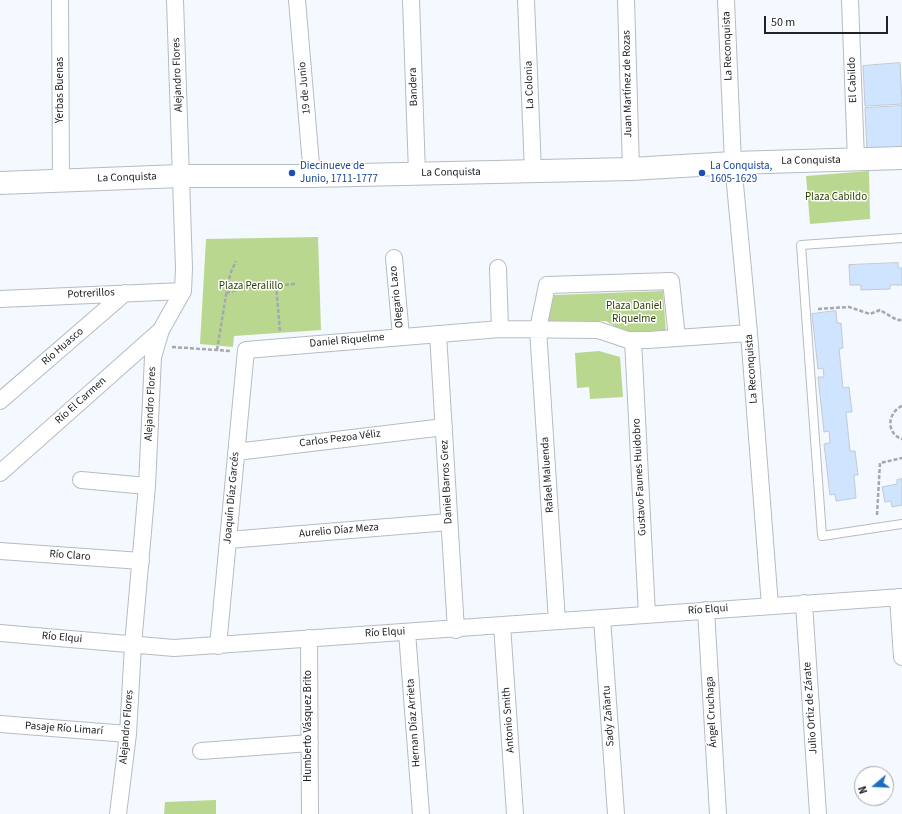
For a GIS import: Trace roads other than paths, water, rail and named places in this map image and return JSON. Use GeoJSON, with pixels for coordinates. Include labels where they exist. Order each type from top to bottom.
{"type":"FeatureCollection","features":[{"type":"Feature","properties":{"kind":"street","name":"Yerbas Buenas"},"geometry":{"type":"LineString","coordinates":[[60,0],[61,181]]}},
{"type":"Feature","properties":{"kind":"street","name":"Alejandro Flores"},"geometry":{"type":"LineString","coordinates":[[118,814],[128,734],[133,645],[147,486],[153,357],[161,330],[183,291],[184,268],[175,0]]}},
{"type":"Feature","properties":{"kind":"street","name":"19 de Junio"},"geometry":{"type":"LineString","coordinates":[[297,0],[312,176]]}},
{"type":"Feature","properties":{"kind":"street","name":"Bandera"},"geometry":{"type":"LineString","coordinates":[[411,0],[417,173]]}},
{"type":"Feature","properties":{"kind":"street","name":"La Colonia"},"geometry":{"type":"LineString","coordinates":[[526,0],[533,171]]}},
{"type":"Feature","properties":{"kind":"street","name":"Juan Martínez de Rozas"},"geometry":{"type":"LineString","coordinates":[[626,0],[631,169]]}},
{"type":"Feature","properties":{"kind":"street","name":"La Reconquista"},"geometry":{"type":"LineString","coordinates":[[726,0],[733,163],[749,333],[770,606]]}},
{"type":"Feature","properties":{"kind":"street","name":"El Cabildo"},"geometry":{"type":"LineString","coordinates":[[850,0],[856,160]]}},
{"type":"Feature","properties":{"kind":"street","name":"La Conquista"},"geometry":{"type":"LineString","coordinates":[[0,183],[180,176],[312,176],[631,169],[733,163],[902,158]]}},
{"type":"Feature","properties":{"kind":"street","name":"Olegario Lazo"},"geometry":{"type":"LineString","coordinates":[[394,258],[401,336]]}},
{"type":"Feature","properties":{"kind":"street"},"geometry":{"type":"LineString","coordinates":[[498,268],[500,329]]}},
{"type":"Feature","properties":{"kind":"street"},"geometry":{"type":"LineString","coordinates":[[538,329],[547,284],[671,281],[677,338]]}},
{"type":"Feature","properties":{"kind":"street","name":"Potrerillos"},"geometry":{"type":"LineString","coordinates":[[0,300],[125,292],[183,291]]}},
{"type":"Feature","properties":{"kind":"street","name":"Río Huasco"},"geometry":{"type":"LineString","coordinates":[[0,401],[125,292]]}},
{"type":"Feature","properties":{"kind":"street","name":"Daniel Riquelme"},"geometry":{"type":"LineString","coordinates":[[246,350],[500,329],[598,330],[628,340],[749,333]]}},
{"type":"Feature","properties":{"kind":"street","name":"Rafael Maluenda"},"geometry":{"type":"LineString","coordinates":[[538,329],[557,621]]}},
{"type":"Feature","properties":{"kind":"street","name":"Río El Carmen"},"geometry":{"type":"LineString","coordinates":[[0,473],[161,330]]}},
{"type":"Feature","properties":{"kind":"street","name":"Daniel Barros Grez"},"geometry":{"type":"LineString","coordinates":[[438,334],[456,630]]}},
{"type":"Feature","properties":{"kind":"street","name":"Gustavo Faunes Huidobro"},"geometry":{"type":"LineString","coordinates":[[633,340],[647,614]]}},
{"type":"Feature","properties":{"kind":"street","name":"Joaquín Díaz Garcés"},"geometry":{"type":"LineString","coordinates":[[218,646],[246,350]]}},
{"type":"Feature","properties":{"kind":"street","name":"Carlos Pezoa Véliz"},"geometry":{"type":"LineString","coordinates":[[236,452],[444,427]]}},
{"type":"Feature","properties":{"kind":"street"},"geometry":{"type":"LineString","coordinates":[[81,480],[147,486]]}},
{"type":"Feature","properties":{"kind":"street","name":"Aurelio Díaz Meza"},"geometry":{"type":"LineString","coordinates":[[228,540],[449,522]]}},
{"type":"Feature","properties":{"kind":"street","name":"Río Claro"},"geometry":{"type":"LineString","coordinates":[[0,551],[141,561]]}},
{"type":"Feature","properties":{"kind":"street"},"geometry":{"type":"LineString","coordinates":[[770,606],[900,597],[902,657]]}},
{"type":"Feature","properties":{"kind":"street","name":"Julio Ortiz de Zárate"},"geometry":{"type":"LineString","coordinates":[[804,603],[818,814]]}},
{"type":"Feature","properties":{"kind":"street","name":"Río Elqui"},"geometry":{"type":"LineString","coordinates":[[0,633],[174,648],[218,646],[309,638],[456,630],[502,625],[770,606]]}},
{"type":"Feature","properties":{"kind":"street","name":"Ángel Cruchaga"},"geometry":{"type":"LineString","coordinates":[[706,610],[718,814]]}},
{"type":"Feature","properties":{"kind":"street","name":"Sady Zañartu"},"geometry":{"type":"LineString","coordinates":[[602,618],[616,814]]}},
{"type":"Feature","properties":{"kind":"street","name":"Antonio Smith"},"geometry":{"type":"LineString","coordinates":[[502,625],[515,814]]}},
{"type":"Feature","properties":{"kind":"street","name":"Hernan Díaz Arrieta"},"geometry":{"type":"LineString","coordinates":[[407,632],[421,814]]}},
{"type":"Feature","properties":{"kind":"street","name":"Humberto Vásquez Brito"},"geometry":{"type":"LineString","coordinates":[[309,638],[310,814]]}},
{"type":"Feature","properties":{"kind":"street","name":"Pasaje Río Limarí"},"geometry":{"type":"LineString","coordinates":[[0,724],[128,734]]}},
{"type":"Feature","properties":{"kind":"street"},"geometry":{"type":"LineString","coordinates":[[201,751],[310,743]]}},
{"type":"Feature","properties":{"kind":"lane"},"geometry":{"type":"LineString","coordinates":[[902,238],[801,244],[822,536],[902,524]]}},
{"type":"Feature","properties":{"kind":"place","name":"Diecinueve de Junio, 1711-1777"},"geometry":{"type":"Point","coordinates":[292,173]}},
{"type":"Feature","properties":{"kind":"place","name":"La Conquista, 1605-1629"},"geometry":{"type":"Point","coordinates":[702,173]}},
{"type":"Feature","properties":{"kind":"park label","name":"Plaza Cabildo"},"geometry":{"type":"Point","coordinates":[836,198]}},
{"type":"Feature","properties":{"kind":"park label","name":"Plaza Peralillo"},"geometry":{"type":"Point","coordinates":[251,287]}},
{"type":"Feature","properties":{"kind":"park label","name":"Plaza Daniel Riquelme"},"geometry":{"type":"Point","coordinates":[634,313]}}]}
